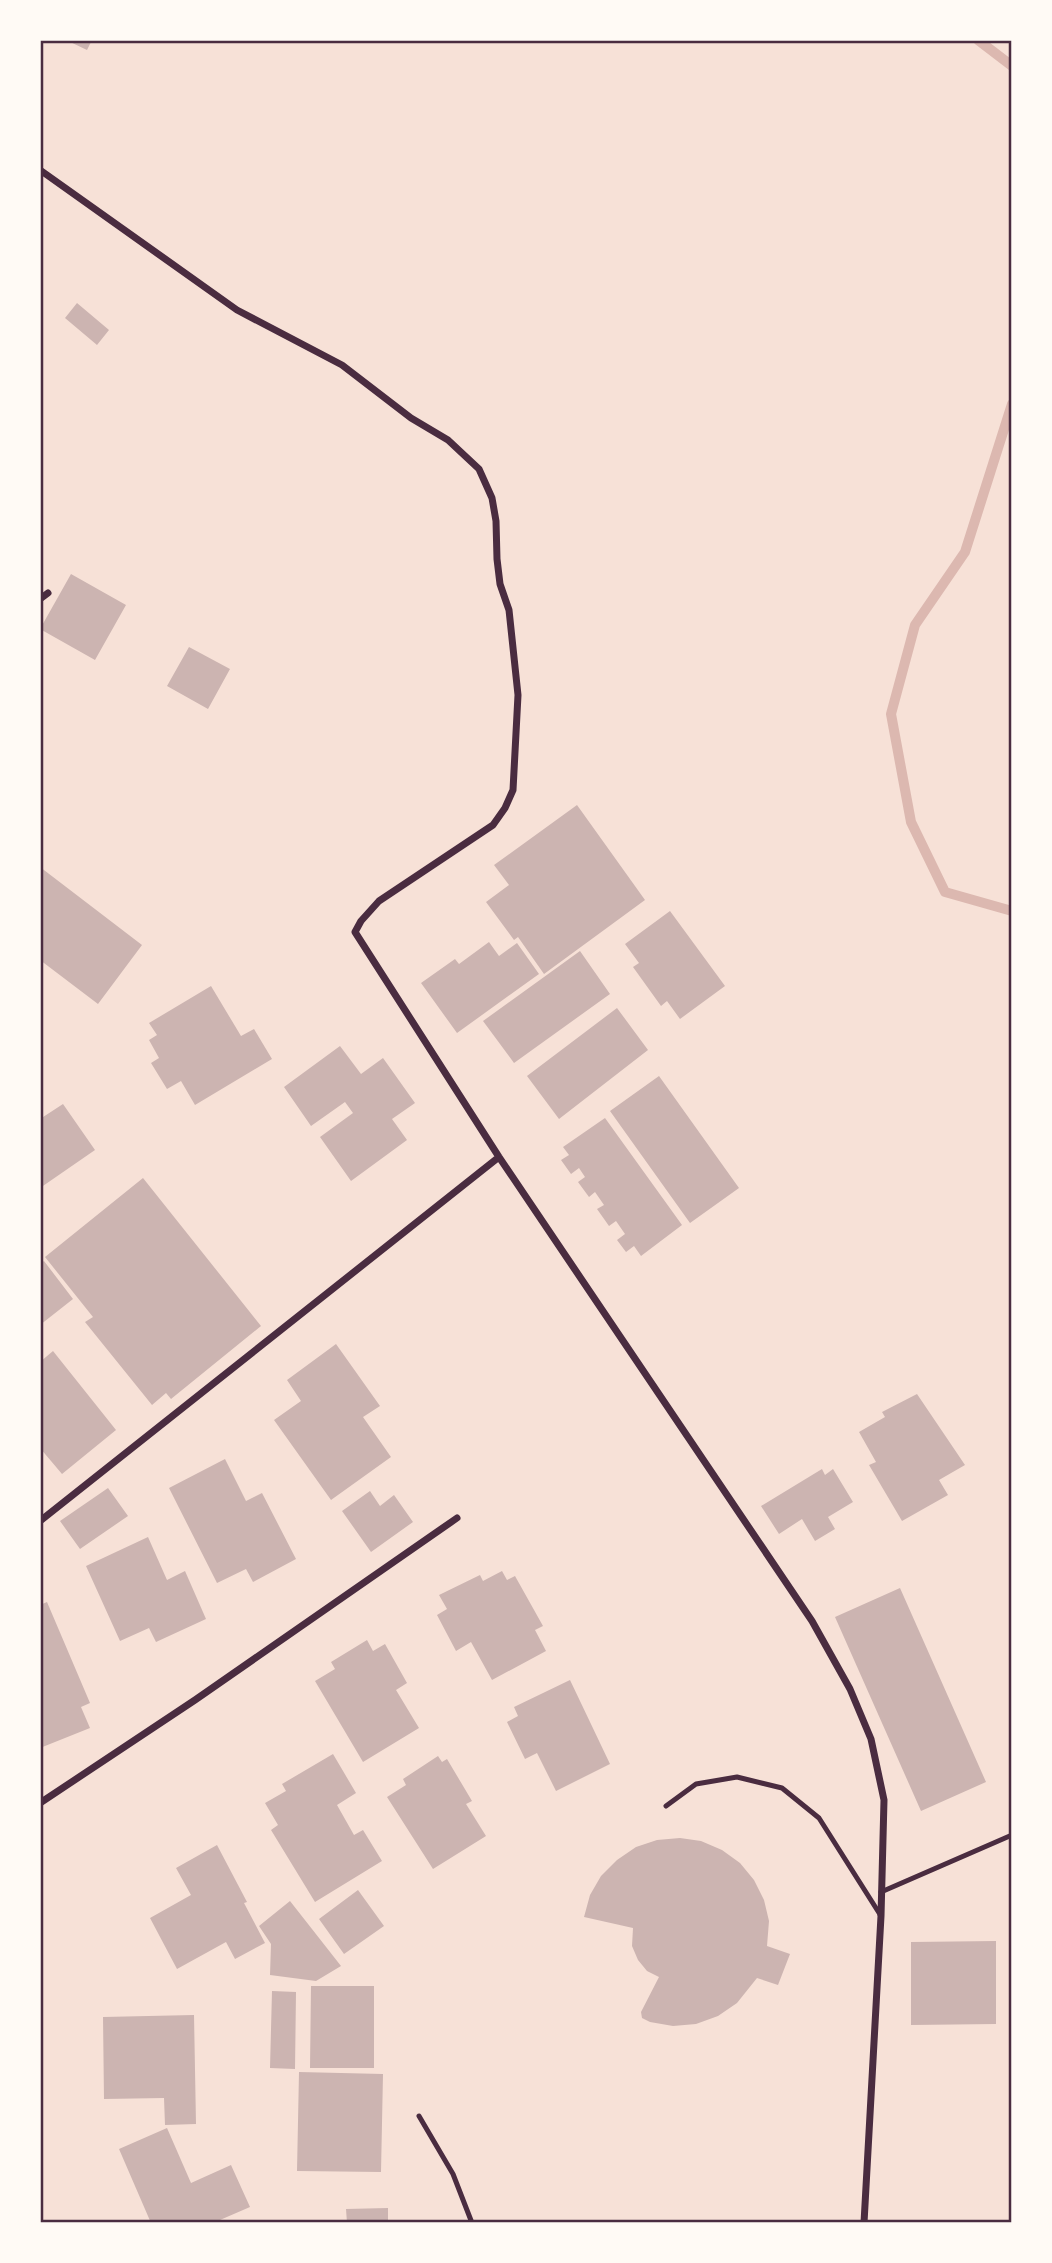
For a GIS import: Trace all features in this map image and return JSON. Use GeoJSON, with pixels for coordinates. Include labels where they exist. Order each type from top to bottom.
{"type":"FeatureCollection","features":[{"type":"Feature","properties":{"kind":"street"},"geometry":{"type":"LineString","coordinates":[[40,170],[237,310],[342,365],[411,418],[448,440],[479,469],[492,498],[500,584],[509,610],[518,695],[513,790],[493,825],[379,901],[360,921],[355,932],[499,1157],[812,1620],[850,1689],[871,1739],[884,1800],[881,1916],[864,2223]]}},
{"type":"Feature","properties":{"kind":"street"},"geometry":{"type":"LineString","coordinates":[[40,599],[48,593]]}},
{"type":"Feature","properties":{"kind":"street"},"geometry":{"type":"LineString","coordinates":[[40,1521],[499,1157]]}},
{"type":"Feature","properties":{"kind":"street"},"geometry":{"type":"LineString","coordinates":[[40,1803],[195,1700],[457,1518]]}},
{"type":"Feature","properties":{"kind":"lane"},"geometry":{"type":"LineString","coordinates":[[666,1806],[696,1784],[737,1777],[782,1788],[819,1818],[881,1916]]}},
{"type":"Feature","properties":{"kind":"lane"},"geometry":{"type":"LineString","coordinates":[[881,1892],[1012,1835]]}},
{"type":"Feature","properties":{"kind":"lane"},"geometry":{"type":"LineString","coordinates":[[419,2116],[453,2174],[471,2223]]}},
{"type":"Feature","properties":{"kind":"building"},"geometry":{"type":"Polygon","coordinates":[[[66,40],[92,40],[87,50],[66,40]]]}},
{"type":"Feature","properties":{"kind":"building"},"geometry":{"type":"Polygon","coordinates":[[[77,303],[109,330],[97,345],[65,318],[77,303]]]}},
{"type":"Feature","properties":{"kind":"building"},"geometry":{"type":"Polygon","coordinates":[[[71,574],[126,605],[95,660],[40,629],[71,574]]]}},
{"type":"Feature","properties":{"kind":"building"},"geometry":{"type":"Polygon","coordinates":[[[189,647],[230,669],[208,709],[167,686],[189,647]]]}},
{"type":"Feature","properties":{"kind":"building"},"geometry":{"type":"Polygon","coordinates":[[[577,805],[645,900],[544,974],[518,937],[514,940],[486,902],[509,885],[494,865],[577,805]]]}},
{"type":"Feature","properties":{"kind":"building"},"geometry":{"type":"Polygon","coordinates":[[[40,867],[142,945],[98,1004],[40,960],[40,867]]]}},
{"type":"Feature","properties":{"kind":"building"},"geometry":{"type":"Polygon","coordinates":[[[670,911],[725,986],[680,1019],[667,1001],[661,1006],[633,967],[639,963],[625,944],[670,911]]]}},
{"type":"Feature","properties":{"kind":"building"},"geometry":{"type":"Polygon","coordinates":[[[489,942],[499,956],[517,943],[539,974],[457,1033],[421,983],[455,959],[459,964],[489,942]]]}},
{"type":"Feature","properties":{"kind":"building"},"geometry":{"type":"Polygon","coordinates":[[[580,951],[610,994],[514,1063],[483,1021],[580,951]]]}},
{"type":"Feature","properties":{"kind":"building"},"geometry":{"type":"Polygon","coordinates":[[[211,986],[241,1036],[254,1029],[272,1059],[195,1105],[181,1081],[167,1089],[151,1063],[159,1058],[149,1040],[157,1035],[149,1023],[211,986]]]}},
{"type":"Feature","properties":{"kind":"building"},"geometry":{"type":"Polygon","coordinates":[[[617,1008],[648,1050],[559,1119],[527,1076],[617,1008]]]}},
{"type":"Feature","properties":{"kind":"building"},"geometry":{"type":"Polygon","coordinates":[[[340,1046],[361,1074],[383,1058],[415,1103],[392,1119],[407,1140],[351,1181],[320,1137],[353,1113],[345,1102],[311,1126],[284,1087],[340,1046]]]}},
{"type":"Feature","properties":{"kind":"building"},"geometry":{"type":"Polygon","coordinates":[[[659,1076],[739,1188],[690,1223],[610,1111],[659,1076]]]}},
{"type":"Feature","properties":{"kind":"building"},"geometry":{"type":"Polygon","coordinates":[[[63,1104],[95,1150],[40,1188],[40,1119],[63,1104]]]}},
{"type":"Feature","properties":{"kind":"building"},"geometry":{"type":"Polygon","coordinates":[[[605,1118],[682,1225],[641,1256],[634,1246],[626,1252],[617,1240],[625,1234],[616,1221],[609,1226],[597,1209],[604,1205],[595,1192],[589,1197],[578,1182],[585,1177],[579,1168],[571,1174],[561,1160],[569,1155],[563,1147],[605,1118]]]}},
{"type":"Feature","properties":{"kind":"building"},"geometry":{"type":"Polygon","coordinates":[[[143,1178],[261,1326],[171,1399],[166,1393],[152,1405],[85,1322],[93,1317],[45,1257],[143,1178]]]}},
{"type":"Feature","properties":{"kind":"building"},"geometry":{"type":"Polygon","coordinates":[[[44,1261],[73,1299],[40,1325],[40,1264],[44,1261]]]}},
{"type":"Feature","properties":{"kind":"building"},"geometry":{"type":"Polygon","coordinates":[[[336,1344],[380,1406],[363,1417],[391,1457],[331,1500],[274,1420],[301,1401],[287,1380],[336,1344]]]}},
{"type":"Feature","properties":{"kind":"building"},"geometry":{"type":"Polygon","coordinates":[[[53,1351],[116,1430],[62,1474],[40,1448],[40,1362],[53,1351]]]}},
{"type":"Feature","properties":{"kind":"building"},"geometry":{"type":"Polygon","coordinates":[[[917,1394],[965,1465],[939,1480],[948,1495],[902,1521],[869,1465],[876,1462],[859,1432],[885,1417],[882,1412],[917,1394]]]}},
{"type":"Feature","properties":{"kind":"building"},"geometry":{"type":"Polygon","coordinates":[[[225,1459],[246,1501],[262,1493],[296,1559],[253,1582],[246,1569],[217,1583],[169,1488],[225,1459]]]}},
{"type":"Feature","properties":{"kind":"building"},"geometry":{"type":"Polygon","coordinates":[[[822,1469],[825,1475],[833,1469],[853,1502],[828,1517],[835,1529],[815,1541],[802,1519],[779,1534],[761,1506],[822,1469]]]}},
{"type":"Feature","properties":{"kind":"building"},"geometry":{"type":"Polygon","coordinates":[[[108,1488],[128,1516],[80,1549],[60,1521],[108,1488]]]}},
{"type":"Feature","properties":{"kind":"building"},"geometry":{"type":"Polygon","coordinates":[[[370,1491],[380,1506],[394,1495],[413,1522],[371,1552],[342,1511],[370,1491]]]}},
{"type":"Feature","properties":{"kind":"building"},"geometry":{"type":"Polygon","coordinates":[[[148,1537],[167,1580],[185,1571],[206,1619],[156,1642],[149,1628],[120,1641],[86,1566],[148,1537]]]}},
{"type":"Feature","properties":{"kind":"building"},"geometry":{"type":"Polygon","coordinates":[[[502,1571],[507,1580],[515,1576],[543,1626],[535,1630],[546,1651],[492,1680],[471,1642],[456,1651],[437,1615],[447,1609],[439,1595],[480,1575],[483,1581],[502,1571]]]}},
{"type":"Feature","properties":{"kind":"building"},"geometry":{"type":"Polygon","coordinates":[[[900,1588],[986,1782],[921,1811],[835,1617],[900,1588]]]}},
{"type":"Feature","properties":{"kind":"building"},"geometry":{"type":"Polygon","coordinates":[[[47,1602],[90,1703],[81,1707],[90,1728],[40,1748],[40,1605],[47,1602]]]}},
{"type":"Feature","properties":{"kind":"building"},"geometry":{"type":"Polygon","coordinates":[[[367,1640],[373,1651],[385,1644],[407,1683],[396,1690],[419,1728],[363,1762],[315,1681],[335,1669],[331,1662],[367,1640]]]}},
{"type":"Feature","properties":{"kind":"building"},"geometry":{"type":"Polygon","coordinates":[[[570,1680],[610,1764],[556,1791],[537,1753],[525,1759],[507,1722],[518,1716],[514,1707],[570,1680]]]}},
{"type":"Feature","properties":{"kind":"building"},"geometry":{"type":"Polygon","coordinates":[[[333,1754],[356,1793],[337,1805],[354,1835],[363,1830],[382,1861],[315,1902],[271,1830],[278,1825],[265,1803],[286,1791],[282,1784],[333,1754]]]}},
{"type":"Feature","properties":{"kind":"building"},"geometry":{"type":"Polygon","coordinates":[[[438,1756],[442,1762],[447,1759],[472,1801],[466,1804],[486,1836],[433,1869],[387,1797],[406,1785],[403,1779],[438,1756]]]}},
{"type":"Feature","properties":{"kind":"building"},"geometry":{"type":"Polygon","coordinates":[[[680,1838],[701,1841],[722,1850],[740,1863],[754,1880],[764,1900],[769,1921],[767,1946],[790,1954],[778,1985],[757,1978],[737,2003],[718,2016],[696,2024],[673,2026],[642,2018],[641,2012],[659,1977],[647,1971],[638,1960],[632,1946],[633,1928],[584,1917],[590,1895],[601,1876],[617,1860],[636,1847],[657,1840],[680,1838]]]}},
{"type":"Feature","properties":{"kind":"building"},"geometry":{"type":"Polygon","coordinates":[[[217,1845],[265,1943],[235,1959],[226,1942],[177,1969],[150,1918],[191,1895],[176,1868],[217,1845]]]}},
{"type":"Feature","properties":{"kind":"building"},"geometry":{"type":"Polygon","coordinates":[[[358,1890],[384,1926],[344,1954],[319,1919],[358,1890]]]}},
{"type":"Feature","properties":{"kind":"building"},"geometry":{"type":"Polygon","coordinates":[[[290,1901],[341,1966],[316,1981],[270,1975],[271,1944],[259,1926],[290,1901]]]}},
{"type":"Feature","properties":{"kind":"building"},"geometry":{"type":"Polygon","coordinates":[[[996,1941],[996,2024],[911,2025],[911,1942],[996,1941]]]}},
{"type":"Feature","properties":{"kind":"building"},"geometry":{"type":"Polygon","coordinates":[[[311,1986],[374,1986],[374,2068],[310,2068],[311,1986]]]}},
{"type":"Feature","properties":{"kind":"building"},"geometry":{"type":"Polygon","coordinates":[[[272,1991],[296,1992],[295,2069],[270,2068],[272,1991]]]}},
{"type":"Feature","properties":{"kind":"building"},"geometry":{"type":"Polygon","coordinates":[[[194,2015],[196,2124],[165,2125],[164,2098],[104,2099],[103,2017],[194,2015]]]}},
{"type":"Feature","properties":{"kind":"building"},"geometry":{"type":"Polygon","coordinates":[[[299,2072],[383,2074],[381,2172],[297,2171],[299,2072]]]}},
{"type":"Feature","properties":{"kind":"building"},"geometry":{"type":"Polygon","coordinates":[[[167,2128],[191,2183],[231,2165],[250,2207],[213,2223],[151,2223],[119,2149],[167,2128]]]}},
{"type":"Feature","properties":{"kind":"building"},"geometry":{"type":"Polygon","coordinates":[[[388,2208],[388,2223],[347,2223],[346,2209],[388,2208]]]}},
{"type":"Feature","properties":{"kind":"waterway"},"geometry":{"type":"LineString","coordinates":[[978,40],[1012,66]]}},
{"type":"Feature","properties":{"kind":"waterway"},"geometry":{"type":"LineString","coordinates":[[1012,404],[965,552],[915,625],[891,714],[911,822],[945,892],[1012,911]]}}]}
